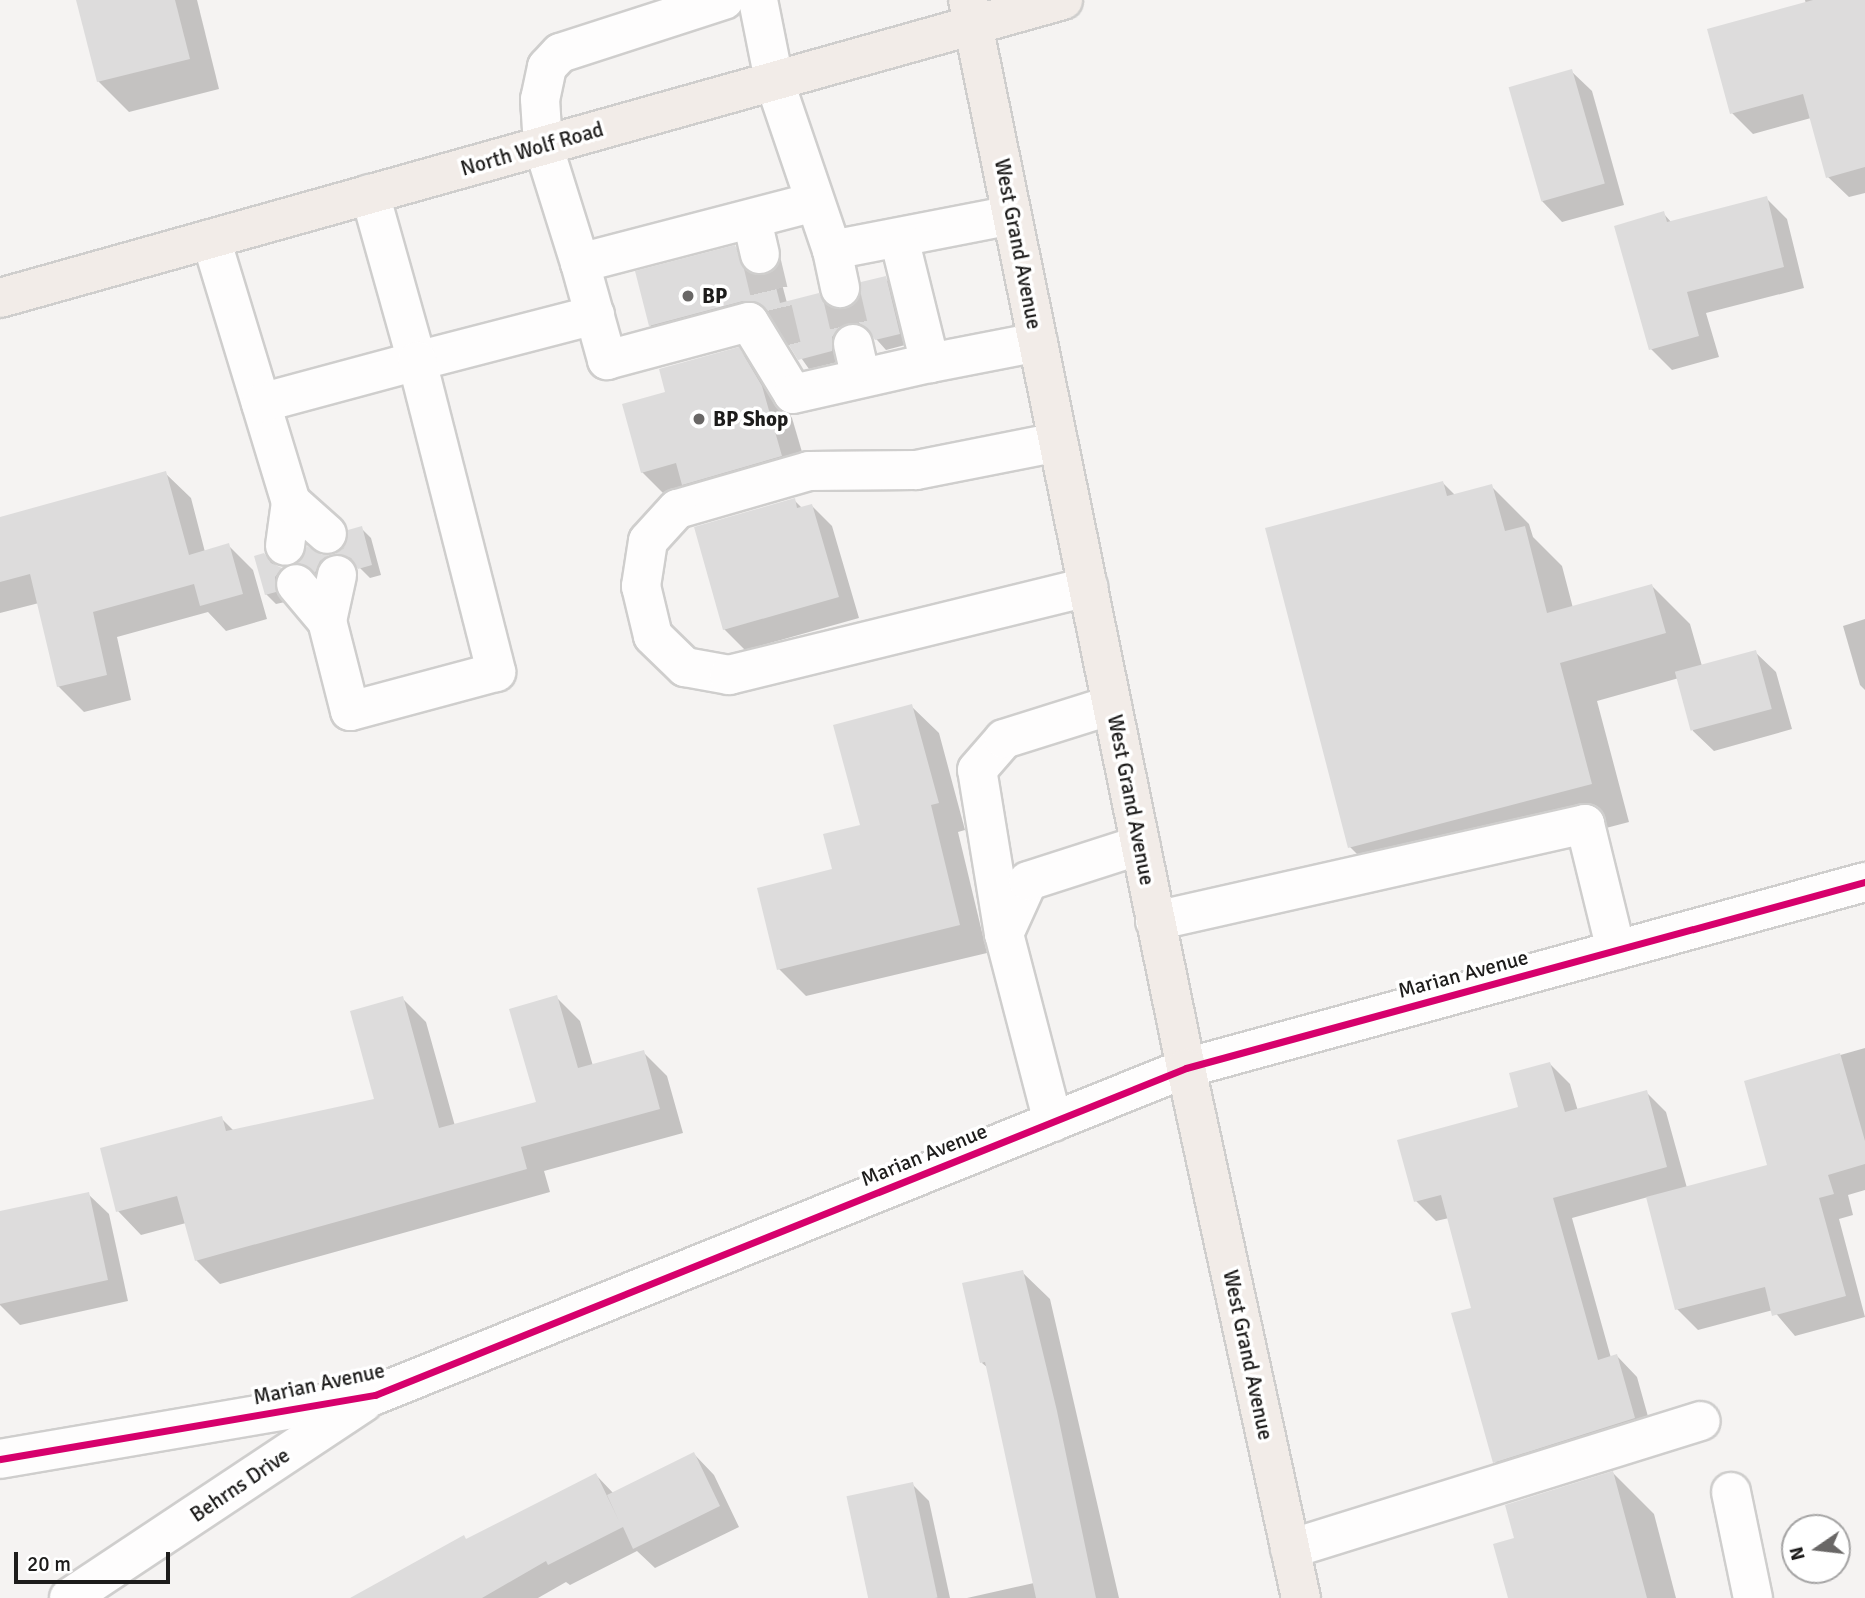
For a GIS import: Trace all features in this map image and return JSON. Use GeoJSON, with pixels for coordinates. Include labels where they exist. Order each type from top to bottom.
{"type":"FeatureCollection","features":[{"type":"Feature","properties":{"kind":"main road","name":"North Wolf Road"},"geometry":{"type":"LineString","coordinates":[[0,298],[774,80],[971,12],[1063,0]]}},
{"type":"Feature","properties":{"kind":"main road","name":"West Grand Avenue"},"geometry":{"type":"LineString","coordinates":[[971,12],[1155,921],[1301,1598]]}},
{"type":"Feature","properties":{"kind":"street"},"geometry":{"type":"LineString","coordinates":[[724,0],[560,53],[547,67],[540,99],[543,145],[607,360],[749,322],[789,377],[857,361],[930,363],[1038,342]]}},
{"type":"Feature","properties":{"kind":"street"},"geometry":{"type":"LineString","coordinates":[[758,0],[774,80],[832,250],[839,288]]}},
{"type":"Feature","properties":{"kind":"street"},"geometry":{"type":"LineString","coordinates":[[296,584],[327,621],[351,710],[496,672],[417,361],[370,194]]}},
{"type":"Feature","properties":{"kind":"street"},"geometry":{"type":"LineString","coordinates":[[580,263],[756,237],[814,202]]}},
{"type":"Feature","properties":{"kind":"street"},"geometry":{"type":"LineString","coordinates":[[832,250],[1012,215]]}},
{"type":"Feature","properties":{"kind":"street"},"geometry":{"type":"LineString","coordinates":[[899,238],[930,363]]}},
{"type":"Feature","properties":{"kind":"street"},"geometry":{"type":"LineString","coordinates":[[211,239],[291,502],[285,546]]}},
{"type":"Feature","properties":{"kind":"street"},"geometry":{"type":"LineString","coordinates":[[261,403],[595,316]]}},
{"type":"Feature","properties":{"kind":"street"},"geometry":{"type":"LineString","coordinates":[[1058,442],[916,470],[809,471],[677,509],[648,541],[641,586],[653,636],[685,667],[729,675],[1088,587]]}},
{"type":"Feature","properties":{"kind":"street"},"geometry":{"type":"LineString","coordinates":[[291,502],[327,534]]}},
{"type":"Feature","properties":{"kind":"street"},"geometry":{"type":"LineString","coordinates":[[327,621],[337,575]]}},
{"type":"Feature","properties":{"kind":"street"},"geometry":{"type":"LineString","coordinates":[[1053,1122],[1004,934],[977,770],[1004,739],[1112,705]]}},
{"type":"Feature","properties":{"kind":"street"},"geometry":{"type":"LineString","coordinates":[[1155,921],[1585,824],[1616,950]]}},
{"type":"Feature","properties":{"kind":"street"},"geometry":{"type":"LineString","coordinates":[[1004,934],[1028,881],[1140,845]]}},
{"type":"Feature","properties":{"kind":"street","name":"Marian Avenue"},"geometry":{"type":"LineString","coordinates":[[0,1459],[375,1395],[1186,1068],[1865,882]]}},
{"type":"Feature","properties":{"kind":"street","name":"Behrns Drive"},"geometry":{"type":"LineString","coordinates":[[69,1598],[375,1395]]}},
{"type":"Feature","properties":{"kind":"street"},"geometry":{"type":"LineString","coordinates":[[1290,1549],[1700,1421]]}},
{"type":"Feature","properties":{"kind":"street"},"geometry":{"type":"LineString","coordinates":[[1731,1492],[1753,1598]]}},
{"type":"Feature","properties":{"kind":"building"},"geometry":{"type":"Polygon","coordinates":[[[76,0],[175,0],[190,59],[97,82],[76,0]]]}},
{"type":"Feature","properties":{"kind":"building"},"geometry":{"type":"Polygon","coordinates":[[[1813,0],[1865,0],[1865,167],[1826,178],[1803,94],[1730,114],[1707,29],[1813,0]]]}},
{"type":"Feature","properties":{"kind":"building"},"geometry":{"type":"Polygon","coordinates":[[[1572,69],[1605,183],[1541,202],[1509,87],[1572,69]]]}},
{"type":"Feature","properties":{"kind":"building"},"geometry":{"type":"Polygon","coordinates":[[[1767,196],[1784,267],[1687,292],[1699,336],[1649,350],[1614,226],[1664,211],[1667,222],[1767,196]]]}},
{"type":"Feature","properties":{"kind":"building","name":"BP"},"geometry":{"type":"Polygon","coordinates":[[[735,245],[745,269],[754,275],[772,272],[780,303],[819,293],[823,302],[833,308],[845,309],[854,305],[860,295],[861,282],[886,276],[900,334],[875,340],[868,329],[859,323],[847,323],[832,337],[832,351],[798,360],[768,311],[756,302],[743,301],[649,326],[635,271],[735,245]]]}},
{"type":"Feature","properties":{"kind":"building","name":"BP Shop"},"geometry":{"type":"Polygon","coordinates":[[[739,347],[762,386],[782,456],[682,485],[676,463],[641,473],[622,404],[665,392],[659,369],[739,347]]]}},
{"type":"Feature","properties":{"kind":"building"},"geometry":{"type":"Polygon","coordinates":[[[166,471],[189,555],[229,543],[243,594],[200,606],[194,584],[93,612],[107,675],[57,687],[30,574],[0,582],[0,517],[166,471]]]}},
{"type":"Feature","properties":{"kind":"building"},"geometry":{"type":"Polygon","coordinates":[[[1443,481],[1447,496],[1492,484],[1505,531],[1525,526],[1547,613],[1652,584],[1666,633],[1560,663],[1592,784],[1348,848],[1265,528],[1443,481]]]}},
{"type":"Feature","properties":{"kind":"building"},"geometry":{"type":"Polygon","coordinates":[[[795,498],[797,508],[812,504],[839,597],[723,630],[694,527],[795,498]]]}},
{"type":"Feature","properties":{"kind":"building"},"geometry":{"type":"Polygon","coordinates":[[[362,526],[372,565],[358,569],[351,558],[335,554],[344,548],[348,530],[362,526]]]}},
{"type":"Feature","properties":{"kind":"building"},"geometry":{"type":"Polygon","coordinates":[[[307,546],[322,555],[329,555],[320,561],[315,573],[298,563],[307,546]]]}},
{"type":"Feature","properties":{"kind":"building"},"geometry":{"type":"Polygon","coordinates":[[[264,553],[271,563],[282,568],[275,577],[276,592],[265,595],[254,556],[264,553]]]}},
{"type":"Feature","properties":{"kind":"building"},"geometry":{"type":"Polygon","coordinates":[[[1756,650],[1772,709],[1691,731],[1675,672],[1756,650]]]}},
{"type":"Feature","properties":{"kind":"building"},"geometry":{"type":"Polygon","coordinates":[[[912,704],[939,803],[931,805],[960,925],[777,970],[757,888],[832,869],[823,834],[860,825],[833,725],[912,704]]]}},
{"type":"Feature","properties":{"kind":"building"},"geometry":{"type":"Polygon","coordinates":[[[557,995],[578,1068],[644,1050],[660,1109],[521,1147],[527,1169],[195,1261],[177,1196],[116,1212],[100,1148],[222,1116],[226,1131],[374,1099],[350,1011],[403,996],[439,1128],[536,1102],[509,1009],[557,995]]]}},
{"type":"Feature","properties":{"kind":"building"},"geometry":{"type":"Polygon","coordinates":[[[1840,1053],[1865,1141],[1865,1164],[1828,1175],[1834,1194],[1819,1198],[1846,1296],[1772,1316],[1765,1287],[1675,1310],[1646,1197],[1767,1165],[1744,1081],[1840,1053]]]}},
{"type":"Feature","properties":{"kind":"building"},"geometry":{"type":"Polygon","coordinates":[[[1550,1062],[1565,1112],[1647,1090],[1667,1167],[1553,1198],[1598,1360],[1617,1354],[1635,1418],[1493,1463],[1451,1313],[1471,1308],[1441,1195],[1414,1202],[1397,1140],[1518,1107],[1509,1073],[1550,1062]]]}},
{"type":"Feature","properties":{"kind":"building"},"geometry":{"type":"Polygon","coordinates":[[[89,1192],[108,1280],[0,1304],[0,1211],[89,1192]]]}},
{"type":"Feature","properties":{"kind":"building"},"geometry":{"type":"Polygon","coordinates":[[[1023,1270],[1057,1411],[1096,1598],[1036,1598],[985,1362],[980,1363],[962,1283],[1023,1270]]]}},
{"type":"Feature","properties":{"kind":"building"},"geometry":{"type":"Polygon","coordinates":[[[694,1452],[720,1506],[633,1549],[623,1527],[548,1565],[546,1561],[482,1598],[350,1598],[464,1535],[466,1539],[596,1473],[619,1521],[607,1495],[694,1452]]]}},
{"type":"Feature","properties":{"kind":"building"},"geometry":{"type":"Polygon","coordinates":[[[1613,1471],[1647,1598],[1508,1598],[1493,1544],[1514,1538],[1505,1505],[1613,1471]]]}},
{"type":"Feature","properties":{"kind":"building"},"geometry":{"type":"Polygon","coordinates":[[[913,1482],[938,1597],[868,1598],[846,1496],[913,1482]]]}},
{"type":"Feature","properties":{"kind":"tunnel"},"geometry":{"type":"LineString","coordinates":[[760,254],[785,359]]}},
{"type":"Feature","properties":{"kind":"tunnel"},"geometry":{"type":"LineString","coordinates":[[840,288],[853,344]]}},
{"type":"Feature","properties":{"kind":"cycle path"},"geometry":{"type":"LineString","coordinates":[[0,1459],[375,1395],[1186,1068],[1865,882]]}},
{"type":"Feature","properties":{"kind":"place","name":"BP"},"geometry":{"type":"Point","coordinates":[688,296]}},
{"type":"Feature","properties":{"kind":"place","name":"BP Shop"},"geometry":{"type":"Point","coordinates":[699,419]}}]}
